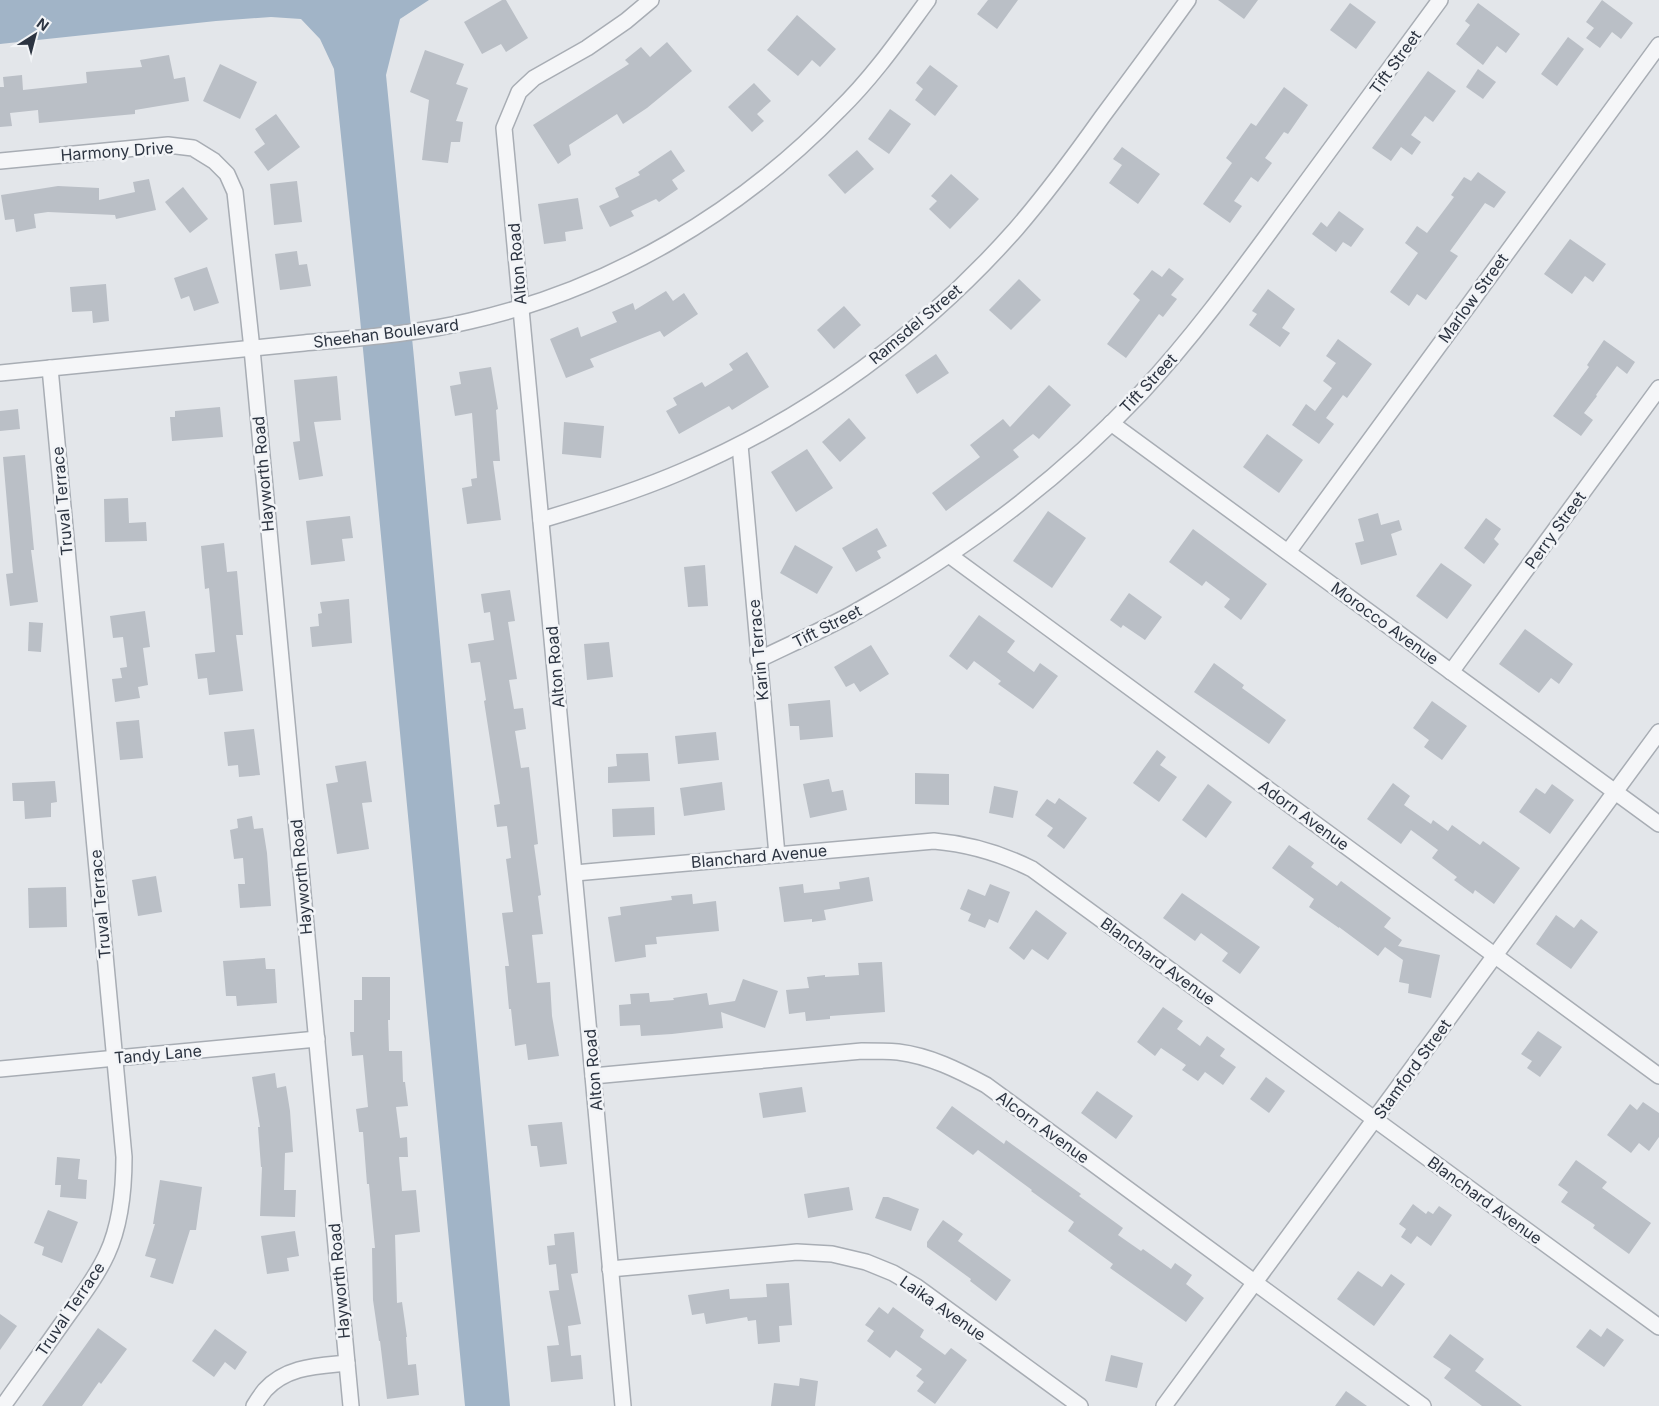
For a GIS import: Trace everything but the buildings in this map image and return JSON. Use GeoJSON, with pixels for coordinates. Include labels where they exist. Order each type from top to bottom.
{"type":"FeatureCollection","features":[{"type":"Feature","properties":{"kind":"street","name":"Alton Road"},"geometry":{"type":"LineString","coordinates":[[623,1406],[594,1076],[504,128],[519,92],[534,78],[587,48],[626,21],[651,0]]}},
{"type":"Feature","properties":{"kind":"street","name":"Sheehan Boulevard"},"geometry":{"type":"LineString","coordinates":[[0,373],[415,332],[470,321],[522,307],[582,285],[631,263],[678,238],[722,210],[764,179],[804,145],[841,109],[876,70],[928,0]]}},
{"type":"Feature","properties":{"kind":"street","name":"Ramsdel Street"},"geometry":{"type":"LineString","coordinates":[[541,520],[637,490],[740,445],[813,403],[881,355],[945,301],[982,266],[1016,229],[1048,190],[1188,0]]}},
{"type":"Feature","properties":{"kind":"street","name":"Tift Street"},"geometry":{"type":"LineString","coordinates":[[758,660],[850,615],[949,555],[1030,494],[1077,455],[1167,364],[1219,301],[1440,0]]}},
{"type":"Feature","properties":{"kind":"street","name":"Marlow Street"},"geometry":{"type":"LineString","coordinates":[[1288,552],[1659,45]]}},
{"type":"Feature","properties":{"kind":"street","name":"Harmony Drive"},"geometry":{"type":"LineString","coordinates":[[0,161],[168,145],[193,148],[214,161],[227,174],[235,192],[252,349]]}},
{"type":"Feature","properties":{"kind":"street","name":"Hayworth Road"},"geometry":{"type":"LineString","coordinates":[[252,349],[351,1406]]}},
{"type":"Feature","properties":{"kind":"street","name":"Truval Terrace"},"geometry":{"type":"LineString","coordinates":[[3,1406],[88,1288],[107,1254],[115,1234],[124,1178],[124,1157],[115,1058],[50,368]]}},
{"type":"Feature","properties":{"kind":"street","name":"Perry Street"},"geometry":{"type":"LineString","coordinates":[[1451,672],[1659,388]]}},
{"type":"Feature","properties":{"kind":"street","name":"Morocco Avenue"},"geometry":{"type":"LineString","coordinates":[[1111,422],[1659,824]]}},
{"type":"Feature","properties":{"kind":"street","name":"Karin Terrace"},"geometry":{"type":"LineString","coordinates":[[740,445],[777,855]]}},
{"type":"Feature","properties":{"kind":"street","name":"Adorn Avenue"},"geometry":{"type":"LineString","coordinates":[[949,555],[1659,1076]]}},
{"type":"Feature","properties":{"kind":"street","name":"Stamford Street"},"geometry":{"type":"LineString","coordinates":[[1164,1406],[1659,732]]}},
{"type":"Feature","properties":{"kind":"street","name":"Blanchard Avenue"},"geometry":{"type":"LineString","coordinates":[[574,874],[934,841],[976,846],[1013,859],[1032,868],[1659,1327]]}},
{"type":"Feature","properties":{"kind":"street","name":"Tandy Lane"},"geometry":{"type":"LineString","coordinates":[[0,1069],[317,1039]]}},
{"type":"Feature","properties":{"kind":"street","name":"Alcorn Avenue"},"geometry":{"type":"LineString","coordinates":[[594,1076],[862,1051],[897,1052],[932,1060],[958,1070],[986,1086],[1423,1406]]}},
{"type":"Feature","properties":{"kind":"street","name":"Laika Avenue"},"geometry":{"type":"LineString","coordinates":[[610,1269],[797,1252],[832,1254],[866,1262],[893,1273],[917,1287],[1080,1406]]}},
{"type":"Feature","properties":{"kind":"street"},"geometry":{"type":"LineString","coordinates":[[254,1406],[273,1383],[280,1377],[297,1369],[347,1363]]}},
{"type":"Feature","properties":{"kind":"water"},"geometry":{"type":"Polygon","coordinates":[[[0,0],[429,0],[400,19],[386,75],[414,358],[510,1406],[465,1406],[359,308],[334,69],[320,39],[301,19],[271,17],[216,21],[0,44],[0,0]]]}}]}
